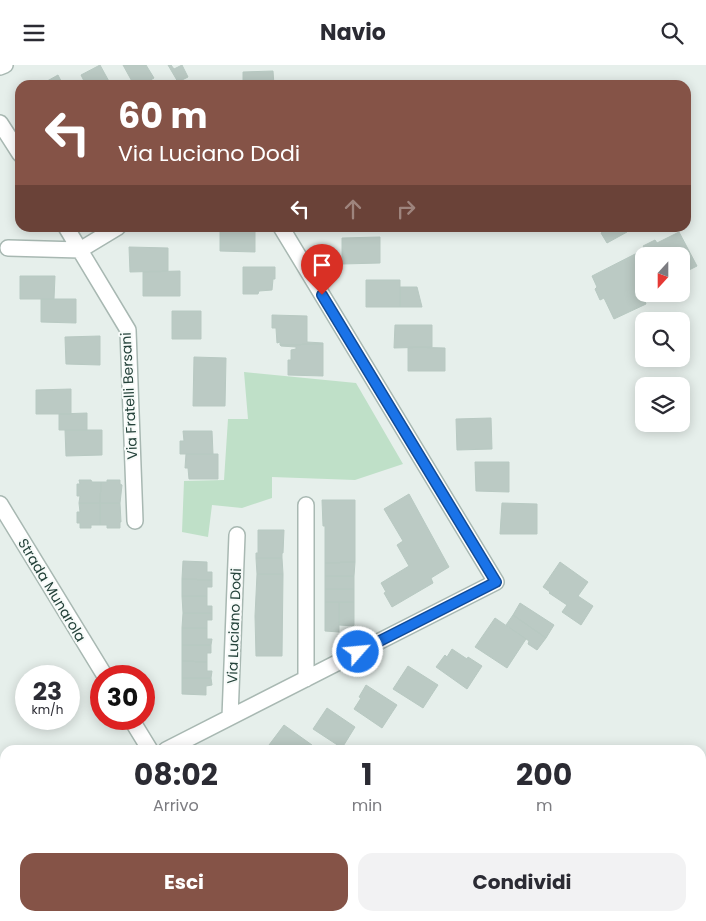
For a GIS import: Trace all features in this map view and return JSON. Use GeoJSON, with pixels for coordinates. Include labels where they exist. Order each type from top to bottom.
{"type":"FeatureCollection","features":[{"type":"Feature","properties":{"kind":"street"},"geometry":{"type":"LineString","coordinates":[[0,67],[5,65]]}},
{"type":"Feature","properties":{"kind":"street"},"geometry":{"type":"LineString","coordinates":[[0,123],[15,146]]}},
{"type":"Feature","properties":{"kind":"street","name":"Via Fratelli Bersani"},"geometry":{"type":"LineString","coordinates":[[69,232],[128,330],[136,521]]}},
{"type":"Feature","properties":{"kind":"street"},"geometry":{"type":"LineString","coordinates":[[8,248],[80,250],[110,232]]}},
{"type":"Feature","properties":{"kind":"street"},"geometry":{"type":"LineString","coordinates":[[176,745],[496,582],[284,232]]}},
{"type":"Feature","properties":{"kind":"street","name":"Strada Munarola"},"geometry":{"type":"LineString","coordinates":[[0,504],[98,665]]}},
{"type":"Feature","properties":{"kind":"street"},"geometry":{"type":"LineString","coordinates":[[306,505],[306,679]]}},
{"type":"Feature","properties":{"kind":"street","name":"Via Luciano Dodi"},"geometry":{"type":"LineString","coordinates":[[230,717],[237,535]]}},
{"type":"Feature","properties":{"kind":"street"},"geometry":{"type":"LineString","coordinates":[[138,730],[147,745]]}},
{"type":"Feature","properties":{"kind":"green space"},"geometry":{"type":"Polygon","coordinates":[[[244,372],[356,383],[403,464],[355,480],[272,477],[272,498],[242,508],[212,505],[208,537],[182,532],[184,481],[224,480],[228,419],[248,419],[244,372]]]}},
{"type":"Feature","properties":{"kind":"building"},"geometry":{"type":"Polygon","coordinates":[[[100,65],[108,80],[84,80],[81,75],[100,65]]]}},
{"type":"Feature","properties":{"kind":"building"},"geometry":{"type":"Polygon","coordinates":[[[123,65],[146,65],[154,78],[151,80],[131,80],[123,65]]]}},
{"type":"Feature","properties":{"kind":"building"},"geometry":{"type":"Polygon","coordinates":[[[168,65],[171,65],[174,69],[182,65],[188,77],[177,80],[168,65]]]}},
{"type":"Feature","properties":{"kind":"building"},"geometry":{"type":"Polygon","coordinates":[[[273,71],[274,80],[243,80],[243,72],[273,71]]]}},
{"type":"Feature","properties":{"kind":"building"},"geometry":{"type":"Polygon","coordinates":[[[58,75],[60,80],[49,80],[58,75]]]}},
{"type":"Feature","properties":{"kind":"building"},"geometry":{"type":"Polygon","coordinates":[[[220,232],[255,232],[255,252],[220,251],[220,232]]]}},
{"type":"Feature","properties":{"kind":"building"},"geometry":{"type":"Polygon","coordinates":[[[602,232],[627,232],[607,243],[601,233],[602,232]]]}},
{"type":"Feature","properties":{"kind":"building"},"geometry":{"type":"Polygon","coordinates":[[[679,232],[687,247],[643,246],[655,240],[657,243],[679,232]]]}},
{"type":"Feature","properties":{"kind":"building"},"geometry":{"type":"Polygon","coordinates":[[[380,237],[380,263],[342,264],[342,238],[380,237]]]}},
{"type":"Feature","properties":{"kind":"building"},"geometry":{"type":"Polygon","coordinates":[[[129,247],[168,248],[168,271],[130,272],[129,247]]]}},
{"type":"Feature","properties":{"kind":"building"},"geometry":{"type":"Polygon","coordinates":[[[690,253],[697,266],[690,270],[690,253]]]}},
{"type":"Feature","properties":{"kind":"building"},"geometry":{"type":"Polygon","coordinates":[[[635,254],[635,303],[646,304],[614,319],[604,298],[600,300],[592,276],[635,254]]]}},
{"type":"Feature","properties":{"kind":"building"},"geometry":{"type":"Polygon","coordinates":[[[243,267],[275,267],[275,279],[273,279],[272,290],[259,291],[258,294],[243,294],[243,267]]]}},
{"type":"Feature","properties":{"kind":"building"},"geometry":{"type":"Polygon","coordinates":[[[180,271],[180,296],[143,296],[143,272],[180,271]]]}},
{"type":"Feature","properties":{"kind":"building"},"geometry":{"type":"Polygon","coordinates":[[[20,276],[55,276],[54,299],[20,299],[20,276]]]}},
{"type":"Feature","properties":{"kind":"building"},"geometry":{"type":"Polygon","coordinates":[[[366,280],[400,280],[400,307],[366,307],[366,280]]]}},
{"type":"Feature","properties":{"kind":"building"},"geometry":{"type":"Polygon","coordinates":[[[400,287],[417,287],[422,307],[400,307],[400,287]]]}},
{"type":"Feature","properties":{"kind":"building"},"geometry":{"type":"Polygon","coordinates":[[[41,299],[76,299],[76,323],[41,322],[41,299]]]}},
{"type":"Feature","properties":{"kind":"building"},"geometry":{"type":"Polygon","coordinates":[[[172,311],[201,311],[201,339],[172,339],[172,311]]]}},
{"type":"Feature","properties":{"kind":"building"},"geometry":{"type":"Polygon","coordinates":[[[272,315],[307,316],[307,342],[323,344],[280,345],[280,342],[277,343],[276,328],[272,328],[272,315]]]}},
{"type":"Feature","properties":{"kind":"building"},"geometry":{"type":"Polygon","coordinates":[[[395,325],[432,325],[432,347],[394,348],[395,325]]]}},
{"type":"Feature","properties":{"kind":"building"},"geometry":{"type":"Polygon","coordinates":[[[100,336],[100,365],[66,364],[65,337],[100,336]]]}},
{"type":"Feature","properties":{"kind":"building"},"geometry":{"type":"Polygon","coordinates":[[[323,344],[323,376],[288,375],[288,360],[291,360],[291,350],[296,349],[296,347],[280,345],[323,344]]]}},
{"type":"Feature","properties":{"kind":"building"},"geometry":{"type":"Polygon","coordinates":[[[408,347],[445,348],[445,371],[408,371],[408,347]]]}},
{"type":"Feature","properties":{"kind":"building"},"geometry":{"type":"Polygon","coordinates":[[[194,357],[226,358],[225,406],[193,406],[194,357]]]}},
{"type":"Feature","properties":{"kind":"building"},"geometry":{"type":"Polygon","coordinates":[[[71,389],[71,414],[36,414],[36,390],[71,389]]]}},
{"type":"Feature","properties":{"kind":"building"},"geometry":{"type":"Polygon","coordinates":[[[87,413],[87,430],[59,430],[59,414],[87,413]]]}},
{"type":"Feature","properties":{"kind":"building"},"geometry":{"type":"Polygon","coordinates":[[[491,418],[492,449],[457,450],[456,419],[491,418]]]}},
{"type":"Feature","properties":{"kind":"building"},"geometry":{"type":"Polygon","coordinates":[[[65,430],[102,430],[102,455],[66,456],[65,430]]]}},
{"type":"Feature","properties":{"kind":"building"},"geometry":{"type":"Polygon","coordinates":[[[183,431],[212,431],[213,454],[180,454],[180,441],[184,441],[183,431]]]}},
{"type":"Feature","properties":{"kind":"building"},"geometry":{"type":"Polygon","coordinates":[[[186,454],[218,454],[218,479],[189,479],[188,468],[185,468],[186,454]]]}},
{"type":"Feature","properties":{"kind":"building"},"geometry":{"type":"Polygon","coordinates":[[[475,462],[509,462],[509,492],[476,491],[475,462]]]}},
{"type":"Feature","properties":{"kind":"building"},"geometry":{"type":"Polygon","coordinates":[[[79,480],[101,482],[100,503],[79,503],[80,496],[77,496],[77,484],[80,484],[79,480]]]}},
{"type":"Feature","properties":{"kind":"building"},"geometry":{"type":"Polygon","coordinates":[[[107,480],[120,480],[122,485],[120,503],[100,503],[101,482],[107,482],[107,480]]]}},
{"type":"Feature","properties":{"kind":"building"},"geometry":{"type":"Polygon","coordinates":[[[409,494],[449,567],[431,578],[433,583],[392,607],[381,583],[409,566],[397,545],[403,541],[384,509],[409,494]]]}},
{"type":"Feature","properties":{"kind":"building"},"geometry":{"type":"Polygon","coordinates":[[[322,500],[355,500],[355,562],[325,563],[325,526],[323,526],[322,500]]]}},
{"type":"Feature","properties":{"kind":"building"},"geometry":{"type":"Polygon","coordinates":[[[79,503],[100,503],[100,525],[91,525],[91,528],[80,528],[80,523],[77,523],[77,512],[80,512],[79,503]]]}},
{"type":"Feature","properties":{"kind":"building"},"geometry":{"type":"Polygon","coordinates":[[[100,503],[120,503],[120,528],[107,528],[107,525],[100,525],[100,503]]]}},
{"type":"Feature","properties":{"kind":"building"},"geometry":{"type":"Polygon","coordinates":[[[502,503],[537,504],[537,534],[500,534],[502,503]]]}},
{"type":"Feature","properties":{"kind":"building"},"geometry":{"type":"Polygon","coordinates":[[[258,530],[284,530],[282,558],[256,558],[256,553],[258,553],[258,530]]]}},
{"type":"Feature","properties":{"kind":"building"},"geometry":{"type":"Polygon","coordinates":[[[256,558],[282,558],[283,574],[257,574],[256,558]]]}},
{"type":"Feature","properties":{"kind":"building"},"geometry":{"type":"Polygon","coordinates":[[[183,561],[207,562],[207,572],[212,572],[212,580],[182,579],[183,561]]]}},
{"type":"Feature","properties":{"kind":"building"},"geometry":{"type":"Polygon","coordinates":[[[355,562],[354,576],[325,576],[325,563],[355,562]]]}},
{"type":"Feature","properties":{"kind":"building"},"geometry":{"type":"Polygon","coordinates":[[[560,562],[588,582],[578,596],[593,606],[581,625],[562,612],[567,605],[543,587],[560,562]]]}},
{"type":"Feature","properties":{"kind":"building"},"geometry":{"type":"Polygon","coordinates":[[[257,574],[283,574],[282,656],[256,656],[257,574]]]}},
{"type":"Feature","properties":{"kind":"building"},"geometry":{"type":"Polygon","coordinates":[[[325,576],[354,576],[354,589],[325,589],[325,576]]]}},
{"type":"Feature","properties":{"kind":"building"},"geometry":{"type":"Polygon","coordinates":[[[182,579],[212,580],[212,587],[207,587],[207,596],[182,596],[182,579]]]}},
{"type":"Feature","properties":{"kind":"building"},"geometry":{"type":"Polygon","coordinates":[[[325,589],[354,589],[354,602],[325,602],[325,589]]]}},
{"type":"Feature","properties":{"kind":"building"},"geometry":{"type":"Polygon","coordinates":[[[182,596],[207,596],[207,606],[212,606],[212,613],[183,613],[182,596]]]}},
{"type":"Feature","properties":{"kind":"building"},"geometry":{"type":"Polygon","coordinates":[[[325,602],[339,602],[339,632],[325,631],[325,602]]]}},
{"type":"Feature","properties":{"kind":"building"},"geometry":{"type":"Polygon","coordinates":[[[339,602],[354,602],[354,626],[339,625],[339,602]]]}},
{"type":"Feature","properties":{"kind":"building"},"geometry":{"type":"Polygon","coordinates":[[[520,603],[554,625],[546,638],[513,615],[520,603]]]}},
{"type":"Feature","properties":{"kind":"building"},"geometry":{"type":"Polygon","coordinates":[[[183,613],[212,613],[212,620],[207,620],[207,628],[182,628],[183,613]]]}},
{"type":"Feature","properties":{"kind":"building"},"geometry":{"type":"Polygon","coordinates":[[[513,615],[546,638],[537,650],[528,644],[529,641],[506,625],[513,615]]]}},
{"type":"Feature","properties":{"kind":"building"},"geometry":{"type":"Polygon","coordinates":[[[495,618],[526,639],[507,668],[475,647],[495,618]]]}},
{"type":"Feature","properties":{"kind":"building"},"geometry":{"type":"Polygon","coordinates":[[[182,628],[207,628],[207,639],[212,639],[211,645],[182,645],[182,628]]]}},
{"type":"Feature","properties":{"kind":"building"},"geometry":{"type":"Polygon","coordinates":[[[182,645],[211,645],[211,653],[207,653],[207,662],[182,661],[182,645]]]}},
{"type":"Feature","properties":{"kind":"building"},"geometry":{"type":"Polygon","coordinates":[[[452,649],[482,666],[467,689],[436,667],[445,655],[447,657],[452,649]]]}},
{"type":"Feature","properties":{"kind":"building"},"geometry":{"type":"Polygon","coordinates":[[[182,661],[207,662],[207,671],[212,671],[211,678],[182,678],[182,661]]]}},
{"type":"Feature","properties":{"kind":"building"},"geometry":{"type":"Polygon","coordinates":[[[408,666],[438,685],[423,708],[393,689],[408,666]]]}},
{"type":"Feature","properties":{"kind":"building"},"geometry":{"type":"Polygon","coordinates":[[[182,678],[211,678],[212,685],[206,686],[206,695],[182,694],[182,678]]]}},
{"type":"Feature","properties":{"kind":"building"},"geometry":{"type":"Polygon","coordinates":[[[366,685],[397,705],[382,728],[354,709],[366,685]]]}},
{"type":"Feature","properties":{"kind":"building"},"geometry":{"type":"Polygon","coordinates":[[[327,708],[355,727],[344,745],[337,745],[313,729],[327,708]]]}},
{"type":"Feature","properties":{"kind":"building"},"geometry":{"type":"Polygon","coordinates":[[[284,725],[312,745],[269,745],[284,725]]]}},
{"type":"Feature","properties":{"kind":"route"},"geometry":{"type":"LineString","coordinates":[[322,295],[496,582],[358,652]]}}]}
